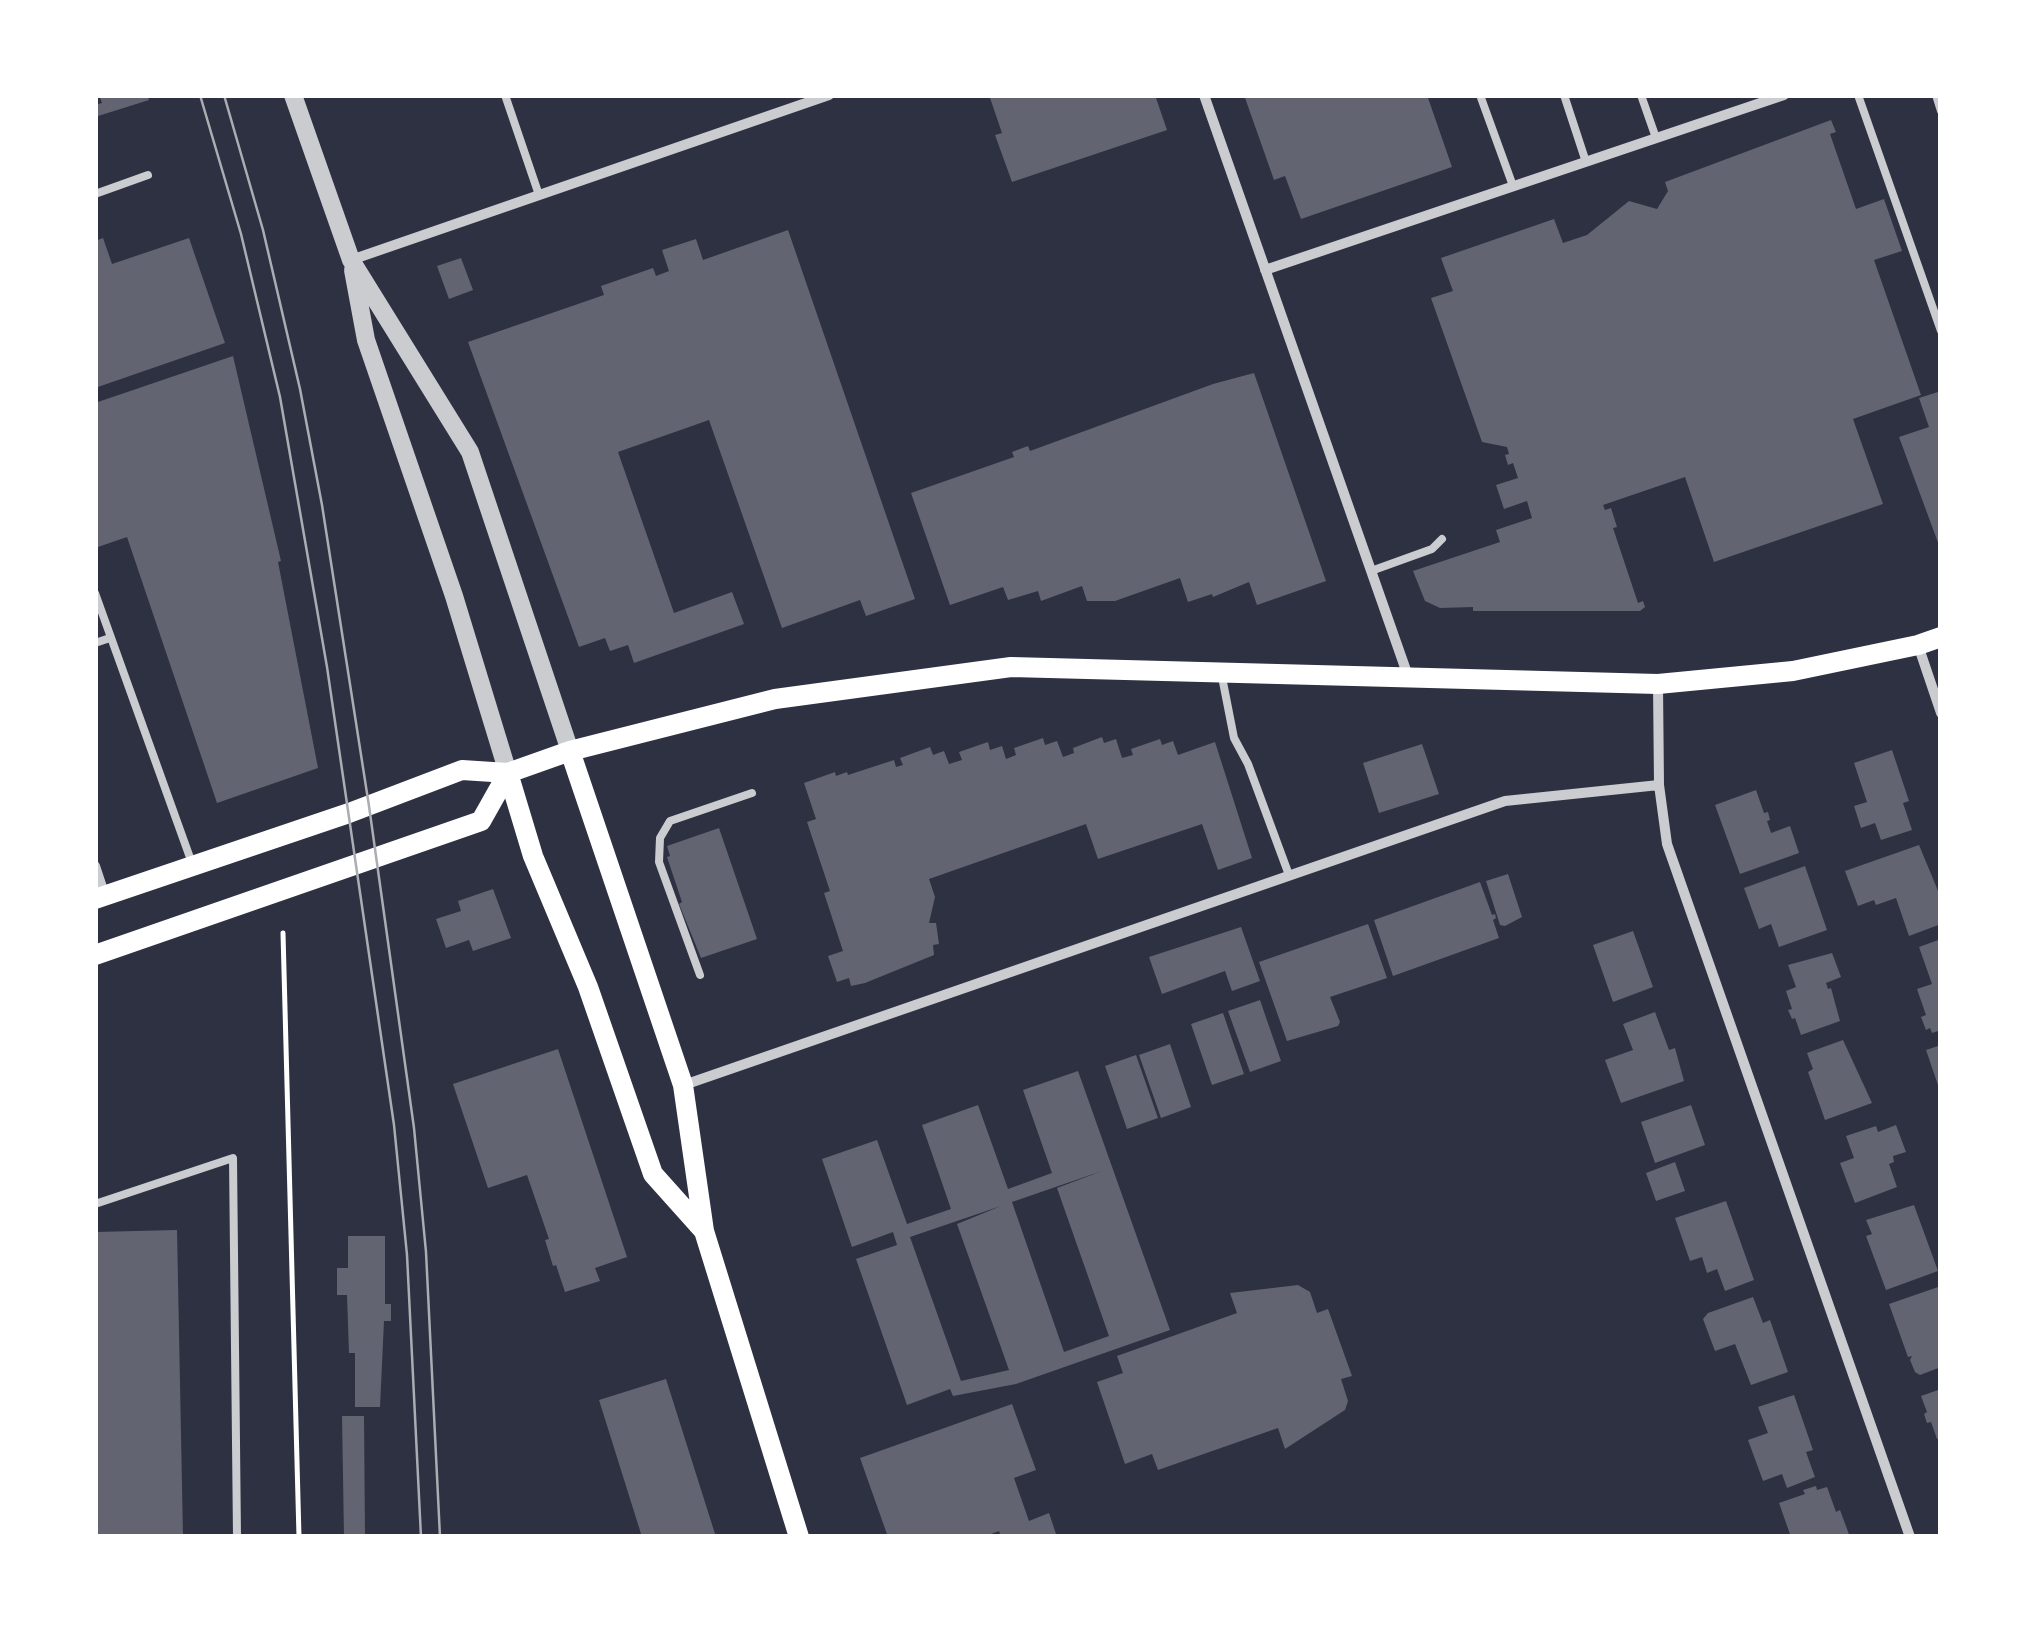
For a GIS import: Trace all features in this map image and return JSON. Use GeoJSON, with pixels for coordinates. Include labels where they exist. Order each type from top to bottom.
{"type":"FeatureCollection","features":[{"type":"Feature","properties":{"kind":"main road"},"geometry":{"type":"LineString","coordinates":[[100,897],[462,770],[508,773],[570,751],[775,699],[1011,667],[1658,684],[1793,672],[1941,637]]}},
{"type":"Feature","properties":{"kind":"main road"},"geometry":{"type":"LineString","coordinates":[[570,751],[683,1085],[704,1230],[799,1537]]}},
{"type":"Feature","properties":{"kind":"main road"},"geometry":{"type":"LineString","coordinates":[[95,955],[481,821],[508,773]]}},
{"type":"Feature","properties":{"kind":"main road"},"geometry":{"type":"LineString","coordinates":[[508,773],[533,856],[588,986],[653,1174],[704,1230]]}},
{"type":"Feature","properties":{"kind":"street"},"geometry":{"type":"LineString","coordinates":[[293,95],[351,260],[366,340],[454,596],[508,773]]}},
{"type":"Feature","properties":{"kind":"street"},"geometry":{"type":"LineString","coordinates":[[351,260],[829,95]]}},
{"type":"Feature","properties":{"kind":"street"},"geometry":{"type":"LineString","coordinates":[[1204,95],[1408,678]]}},
{"type":"Feature","properties":{"kind":"street"},"geometry":{"type":"LineString","coordinates":[[1265,270],[1784,95]]}},
{"type":"Feature","properties":{"kind":"street"},"geometry":{"type":"LineString","coordinates":[[351,260],[470,452],[570,751]]}},
{"type":"Feature","properties":{"kind":"street"},"geometry":{"type":"LineString","coordinates":[[1918,645],[1941,713]]}},
{"type":"Feature","properties":{"kind":"street"},"geometry":{"type":"LineString","coordinates":[[1658,684],[1659,786],[1668,844],[1910,1537]]}},
{"type":"Feature","properties":{"kind":"street"},"geometry":{"type":"LineString","coordinates":[[683,1085],[1504,801],[1659,786]]}},
{"type":"Feature","properties":{"kind":"street"},"geometry":{"type":"LineString","coordinates":[[95,866],[100,897]]}},
{"type":"Feature","properties":{"kind":"lane"},"geometry":{"type":"LineString","coordinates":[[506,95],[539,194]]}},
{"type":"Feature","properties":{"kind":"lane"},"geometry":{"type":"LineString","coordinates":[[1480,95],[1514,186]]}},
{"type":"Feature","properties":{"kind":"lane"},"geometry":{"type":"LineString","coordinates":[[1564,95],[1586,162]]}},
{"type":"Feature","properties":{"kind":"lane"},"geometry":{"type":"LineString","coordinates":[[1642,95],[1656,138]]}},
{"type":"Feature","properties":{"kind":"lane"},"geometry":{"type":"LineString","coordinates":[[1858,95],[1941,331]]}},
{"type":"Feature","properties":{"kind":"lane"},"geometry":{"type":"LineString","coordinates":[[1936,95],[1941,110]]}},
{"type":"Feature","properties":{"kind":"lane"},"geometry":{"type":"LineString","coordinates":[[95,194],[148,176]]}},
{"type":"Feature","properties":{"kind":"lane"},"geometry":{"type":"LineString","coordinates":[[1371,571],[1432,548],[1442,539]]}},
{"type":"Feature","properties":{"kind":"lane"},"geometry":{"type":"LineString","coordinates":[[95,593],[193,866]]}},
{"type":"Feature","properties":{"kind":"lane"},"geometry":{"type":"LineString","coordinates":[[95,644],[110,638]]}},
{"type":"Feature","properties":{"kind":"lane"},"geometry":{"type":"LineString","coordinates":[[1221,672],[1234,738],[1248,764],[1289,876]]}},
{"type":"Feature","properties":{"kind":"lane"},"geometry":{"type":"LineString","coordinates":[[700,976],[660,862],[660,838],[670,821],[752,793]]}},
{"type":"Feature","properties":{"kind":"lane"},"geometry":{"type":"LineString","coordinates":[[95,1204],[233,1158],[237,1537]]}},
{"type":"Feature","properties":{"kind":"path"},"geometry":{"type":"LineString","coordinates":[[284,933],[299,1537]]}},
{"type":"Feature","properties":{"kind":"building"},"geometry":{"type":"Polygon","coordinates":[[[99,95],[147,95],[149,100],[95,117],[95,105],[102,103],[99,95]]]}},
{"type":"Feature","properties":{"kind":"building"},"geometry":{"type":"Polygon","coordinates":[[[989,95],[1155,95],[1167,130],[1012,182],[995,135],[1002,133],[989,95]]]}},
{"type":"Feature","properties":{"kind":"building"},"geometry":{"type":"Polygon","coordinates":[[[1244,95],[1427,95],[1452,167],[1301,219],[1285,176],[1274,180],[1244,95]]]}},
{"type":"Feature","properties":{"kind":"building"},"geometry":{"type":"Polygon","coordinates":[[[1831,120],[1836,132],[1830,134],[1856,209],[1884,199],[1902,251],[1874,260],[1921,395],[1853,419],[1883,504],[1714,562],[1685,477],[1603,505],[1605,510],[1611,508],[1617,527],[1613,528],[1638,603],[1643,601],[1645,607],[1640,611],[1473,611],[1473,607],[1440,608],[1425,601],[1413,571],[1500,542],[1496,530],[1532,518],[1527,501],[1504,509],[1496,485],[1518,478],[1513,463],[1508,465],[1507,447],[1482,442],[1431,298],[1453,291],[1441,258],[1554,219],[1563,243],[1587,235],[1629,201],[1657,209],[1668,191],[1665,182],[1831,120]]]}},
{"type":"Feature","properties":{"kind":"building"},"geometry":{"type":"Polygon","coordinates":[[[788,230],[915,599],[866,616],[860,600],[782,628],[709,420],[618,452],[674,613],[732,592],[744,624],[634,663],[628,645],[610,651],[605,638],[579,647],[468,342],[604,295],[601,286],[653,268],[656,276],[669,271],[662,250],[696,239],[703,260],[788,230]]]}},
{"type":"Feature","properties":{"kind":"building"},"geometry":{"type":"Polygon","coordinates":[[[103,238],[112,264],[189,238],[225,343],[95,388],[95,241],[103,238]]]}},
{"type":"Feature","properties":{"kind":"building"},"geometry":{"type":"Polygon","coordinates":[[[461,258],[473,290],[449,299],[437,266],[461,258]]]}},
{"type":"Feature","properties":{"kind":"building"},"geometry":{"type":"Polygon","coordinates":[[[233,356],[281,561],[278,562],[318,768],[217,803],[127,537],[95,548],[95,403],[233,356]]]}},
{"type":"Feature","properties":{"kind":"building"},"geometry":{"type":"Polygon","coordinates":[[[1254,373],[1326,581],[1257,605],[1249,582],[1213,597],[1212,594],[1188,602],[1180,578],[1115,601],[1087,601],[1082,586],[1041,601],[1038,591],[1008,600],[1003,587],[950,605],[911,493],[1014,457],[1012,452],[1028,446],[1030,451],[1213,384],[1254,373]]]}},
{"type":"Feature","properties":{"kind":"building"},"geometry":{"type":"Polygon","coordinates":[[[1941,391],[1940,548],[1899,437],[1929,427],[1919,398],[1941,391]]]}},
{"type":"Feature","properties":{"kind":"building"},"geometry":{"type":"Polygon","coordinates":[[[1102,737],[1104,743],[1116,739],[1122,758],[1133,755],[1131,749],[1160,739],[1162,745],[1173,741],[1178,755],[1215,742],[1252,858],[1218,870],[1202,824],[1098,859],[1086,824],[929,879],[935,897],[929,923],[936,923],[939,944],[933,945],[934,955],[865,983],[851,986],[849,978],[837,982],[828,956],[843,951],[824,893],[830,891],[807,822],[816,819],[804,783],[835,772],[836,776],[847,772],[848,775],[894,760],[896,767],[903,765],[900,758],[930,747],[933,755],[944,751],[949,764],[962,760],[959,752],[988,742],[990,750],[1002,746],[1006,759],[1016,755],[1014,748],[1043,738],[1045,745],[1057,741],[1063,757],[1074,753],[1073,748],[1102,737]]]}},
{"type":"Feature","properties":{"kind":"building"},"geometry":{"type":"Polygon","coordinates":[[[1422,744],[1439,794],[1379,813],[1363,763],[1422,744]]]}},
{"type":"Feature","properties":{"kind":"building"},"geometry":{"type":"Polygon","coordinates":[[[1892,750],[1909,801],[1903,803],[1912,830],[1881,840],[1875,823],[1861,828],[1854,806],[1867,802],[1854,763],[1892,750]]]}},
{"type":"Feature","properties":{"kind":"building"},"geometry":{"type":"Polygon","coordinates":[[[1756,790],[1764,813],[1768,812],[1771,833],[1790,826],[1799,853],[1740,874],[1715,805],[1756,790]]]}},
{"type":"Feature","properties":{"kind":"building"},"geometry":{"type":"Polygon","coordinates":[[[719,828],[757,939],[701,958],[679,904],[682,902],[667,846],[719,828]]]}},
{"type":"Feature","properties":{"kind":"building"},"geometry":{"type":"Polygon","coordinates":[[[1919,845],[1941,898],[1941,924],[1909,936],[1896,898],[1858,906],[1845,871],[1919,845]]]}},
{"type":"Feature","properties":{"kind":"building"},"geometry":{"type":"Polygon","coordinates":[[[1805,866],[1827,930],[1779,947],[1771,924],[1759,929],[1744,888],[1805,866]]]}},
{"type":"Feature","properties":{"kind":"building"},"geometry":{"type":"Polygon","coordinates":[[[1508,874],[1522,917],[1505,926],[1500,925],[1486,881],[1508,874]]]}},
{"type":"Feature","properties":{"kind":"building"},"geometry":{"type":"Polygon","coordinates":[[[1480,882],[1492,915],[1495,914],[1499,938],[1393,976],[1374,920],[1480,882]]]}},
{"type":"Feature","properties":{"kind":"building"},"geometry":{"type":"Polygon","coordinates":[[[493,889],[511,938],[473,951],[469,940],[446,948],[436,919],[461,911],[458,901],[493,889]]]}},
{"type":"Feature","properties":{"kind":"building"},"geometry":{"type":"Polygon","coordinates":[[[1368,924],[1387,978],[1330,997],[1338,1026],[1287,1041],[1259,962],[1368,924]]]}},
{"type":"Feature","properties":{"kind":"building"},"geometry":{"type":"Polygon","coordinates":[[[1241,927],[1260,981],[1232,991],[1225,971],[1162,994],[1149,957],[1241,927]]]}},
{"type":"Feature","properties":{"kind":"building"},"geometry":{"type":"Polygon","coordinates":[[[1633,931],[1653,987],[1613,1002],[1593,945],[1633,931]]]}},
{"type":"Feature","properties":{"kind":"building"},"geometry":{"type":"Polygon","coordinates":[[[1941,939],[1941,1030],[1932,1033],[1930,1028],[1926,1030],[1921,1017],[1926,1015],[1917,989],[1932,984],[1919,947],[1941,939]]]}},
{"type":"Feature","properties":{"kind":"building"},"geometry":{"type":"Polygon","coordinates":[[[1832,953],[1841,977],[1826,983],[1840,1021],[1801,1035],[1788,1010],[1792,1009],[1786,991],[1796,987],[1788,965],[1832,953]]]}},
{"type":"Feature","properties":{"kind":"building"},"geometry":{"type":"Polygon","coordinates":[[[1260,1000],[1281,1061],[1250,1072],[1228,1011],[1260,1000]]]}},
{"type":"Feature","properties":{"kind":"building"},"geometry":{"type":"Polygon","coordinates":[[[1655,1012],[1669,1050],[1675,1048],[1684,1081],[1621,1103],[1605,1060],[1633,1050],[1623,1024],[1655,1012]]]}},
{"type":"Feature","properties":{"kind":"building"},"geometry":{"type":"Polygon","coordinates":[[[1223,1013],[1244,1074],[1212,1085],[1191,1024],[1223,1013]]]}},
{"type":"Feature","properties":{"kind":"building"},"geometry":{"type":"Polygon","coordinates":[[[1843,1040],[1872,1103],[1825,1120],[1808,1072],[1813,1069],[1807,1053],[1843,1040]]]}},
{"type":"Feature","properties":{"kind":"building"},"geometry":{"type":"Polygon","coordinates":[[[1170,1044],[1191,1107],[1161,1118],[1139,1055],[1170,1044]]]}},
{"type":"Feature","properties":{"kind":"building"},"geometry":{"type":"Polygon","coordinates":[[[1941,1045],[1941,1091],[1940,1091],[1926,1050],[1941,1045]]]}},
{"type":"Feature","properties":{"kind":"building"},"geometry":{"type":"Polygon","coordinates":[[[558,1049],[627,1257],[595,1268],[600,1281],[565,1292],[556,1265],[553,1266],[545,1240],[549,1239],[527,1175],[488,1188],[453,1084],[558,1049]]]}},
{"type":"Feature","properties":{"kind":"building"},"geometry":{"type":"Polygon","coordinates":[[[1136,1055],[1158,1118],[1127,1129],[1105,1066],[1136,1055]]]}},
{"type":"Feature","properties":{"kind":"building"},"geometry":{"type":"Polygon","coordinates":[[[1078,1071],[1170,1330],[1016,1384],[953,1396],[950,1389],[907,1405],[856,1259],[897,1245],[893,1232],[852,1247],[822,1159],[877,1140],[907,1224],[951,1209],[922,1125],[978,1105],[1008,1189],[1052,1173],[1023,1090],[1078,1071]],[[1102,1171],[1012,1202],[1064,1352],[1109,1336],[1057,1188],[1102,1171]],[[1001,1206],[910,1237],[961,1381],[1009,1370],[957,1224],[1001,1206]]]}},
{"type":"Feature","properties":{"kind":"building"},"geometry":{"type":"Polygon","coordinates":[[[1691,1105],[1705,1145],[1655,1163],[1641,1122],[1691,1105]]]}},
{"type":"Feature","properties":{"kind":"building"},"geometry":{"type":"Polygon","coordinates":[[[1896,1125],[1906,1152],[1893,1156],[1894,1162],[1889,1164],[1897,1187],[1855,1203],[1840,1163],[1854,1158],[1846,1136],[1876,1126],[1878,1132],[1896,1125]]]}},
{"type":"Feature","properties":{"kind":"building"},"geometry":{"type":"Polygon","coordinates":[[[1675,1162],[1685,1191],[1656,1201],[1646,1173],[1675,1162]]]}},
{"type":"Feature","properties":{"kind":"building"},"geometry":{"type":"Polygon","coordinates":[[[1726,1201],[1754,1280],[1725,1291],[1717,1269],[1707,1273],[1702,1257],[1690,1261],[1675,1218],[1726,1201]]]}},
{"type":"Feature","properties":{"kind":"building"},"geometry":{"type":"Polygon","coordinates":[[[1914,1205],[1938,1271],[1886,1290],[1866,1236],[1872,1234],[1866,1220],[1914,1205]]]}},
{"type":"Feature","properties":{"kind":"building"},"geometry":{"type":"Polygon","coordinates":[[[177,1230],[183,1537],[95,1537],[95,1232],[177,1230]]]}},
{"type":"Feature","properties":{"kind":"building"},"geometry":{"type":"Polygon","coordinates":[[[348,1236],[385,1236],[385,1304],[391,1304],[391,1321],[384,1321],[380,1407],[355,1407],[355,1353],[349,1353],[347,1295],[337,1295],[337,1268],[348,1268],[348,1236]]]}},
{"type":"Feature","properties":{"kind":"building"},"geometry":{"type":"Polygon","coordinates":[[[1298,1285],[1310,1292],[1317,1313],[1328,1309],[1352,1376],[1341,1379],[1348,1401],[1345,1410],[1285,1449],[1278,1428],[1158,1470],[1152,1454],[1125,1464],[1097,1382],[1123,1373],[1117,1356],[1237,1313],[1230,1293],[1298,1285]]]}},
{"type":"Feature","properties":{"kind":"building"},"geometry":{"type":"Polygon","coordinates":[[[1941,1286],[1941,1367],[1920,1375],[1915,1372],[1912,1356],[1908,1357],[1889,1304],[1941,1286]]]}},
{"type":"Feature","properties":{"kind":"building"},"geometry":{"type":"Polygon","coordinates":[[[1753,1297],[1763,1323],[1770,1320],[1788,1372],[1751,1385],[1735,1344],[1715,1351],[1703,1319],[1708,1313],[1753,1297]]]}},
{"type":"Feature","properties":{"kind":"building"},"geometry":{"type":"Polygon","coordinates":[[[666,1379],[716,1537],[642,1537],[599,1400],[666,1379]]]}},
{"type":"Feature","properties":{"kind":"building"},"geometry":{"type":"Polygon","coordinates":[[[1941,1389],[1941,1438],[1937,1439],[1931,1422],[1927,1423],[1921,1396],[1941,1389]]]}},
{"type":"Feature","properties":{"kind":"building"},"geometry":{"type":"Polygon","coordinates":[[[1794,1395],[1813,1450],[1806,1452],[1815,1477],[1787,1488],[1782,1474],[1763,1481],[1748,1440],[1768,1433],[1758,1407],[1794,1395]]]}},
{"type":"Feature","properties":{"kind":"building"},"geometry":{"type":"Polygon","coordinates":[[[1012,1404],[1036,1470],[1014,1478],[1029,1521],[1049,1513],[1057,1537],[1001,1537],[999,1531],[983,1537],[888,1537],[860,1458],[1012,1404]]]}},
{"type":"Feature","properties":{"kind":"building"},"geometry":{"type":"Polygon","coordinates":[[[342,1416],[364,1416],[365,1537],[344,1537],[342,1416]]]}},
{"type":"Feature","properties":{"kind":"building"},"geometry":{"type":"Polygon","coordinates":[[[1816,1486],[1817,1490],[1827,1487],[1850,1537],[1791,1537],[1779,1503],[1816,1486]]]}},
{"type":"Feature","properties":{"kind":"tram line"},"geometry":{"type":"LineString","coordinates":[[200,95],[241,234],[280,397],[327,667],[394,1125],[407,1255],[421,1537]]}},
{"type":"Feature","properties":{"kind":"tram line"},"geometry":{"type":"LineString","coordinates":[[224,95],[263,230],[300,389],[369,806],[414,1128],[426,1252],[440,1537]]}}]}
